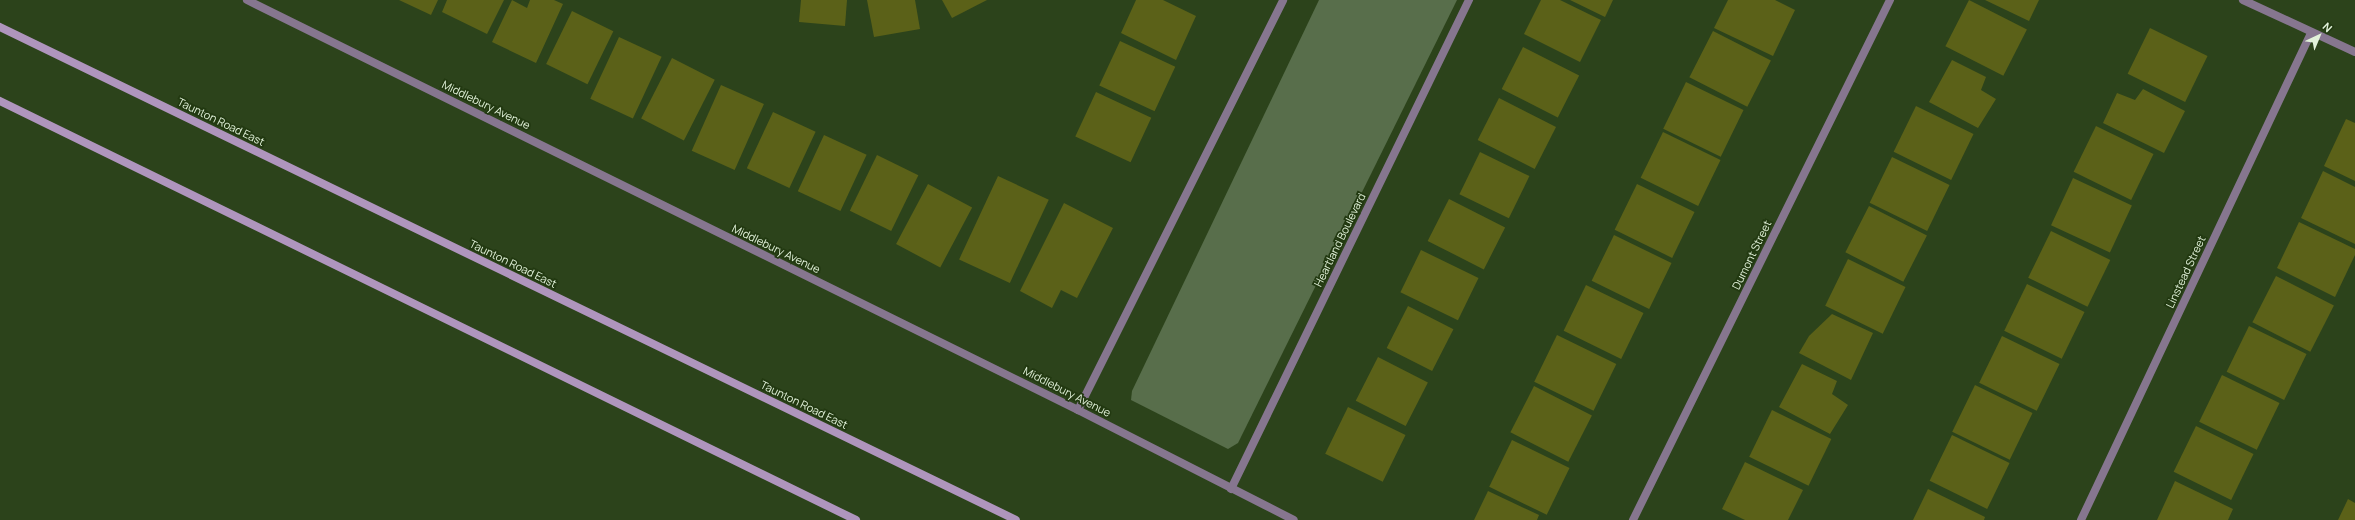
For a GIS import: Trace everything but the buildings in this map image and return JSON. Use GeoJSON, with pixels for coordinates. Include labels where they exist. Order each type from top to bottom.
{"type":"FeatureCollection","features":[{"type":"Feature","properties":{"kind":"main road","name":"Taunton Road East"},"geometry":{"type":"LineString","coordinates":[[0,27],[1016,520]]}},
{"type":"Feature","properties":{"kind":"main road"},"geometry":{"type":"LineString","coordinates":[[0,101],[856,520]]}},
{"type":"Feature","properties":{"kind":"street","name":"Middlebury Avenue"},"geometry":{"type":"LineString","coordinates":[[247,0],[1078,410],[1294,520]]}},
{"type":"Feature","properties":{"kind":"street"},"geometry":{"type":"LineString","coordinates":[[1078,410],[1282,0]]}},
{"type":"Feature","properties":{"kind":"street","name":"Heartland Boulevard"},"geometry":{"type":"LineString","coordinates":[[1231,489],[1469,0]]}},
{"type":"Feature","properties":{"kind":"street","name":"Dumont Street"},"geometry":{"type":"LineString","coordinates":[[1633,520],[1890,0]]}},
{"type":"Feature","properties":{"kind":"street"},"geometry":{"type":"LineString","coordinates":[[2243,0],[2311,33],[2355,52]]}},
{"type":"Feature","properties":{"kind":"street","name":"Linstead Street"},"geometry":{"type":"LineString","coordinates":[[2081,520],[2311,33]]}},
{"type":"Feature","properties":{"kind":"green space"},"geometry":{"type":"Polygon","coordinates":[[[1319,0],[1457,0],[1238,443],[1228,449],[1131,400],[1132,391],[1319,0]]]}}]}
